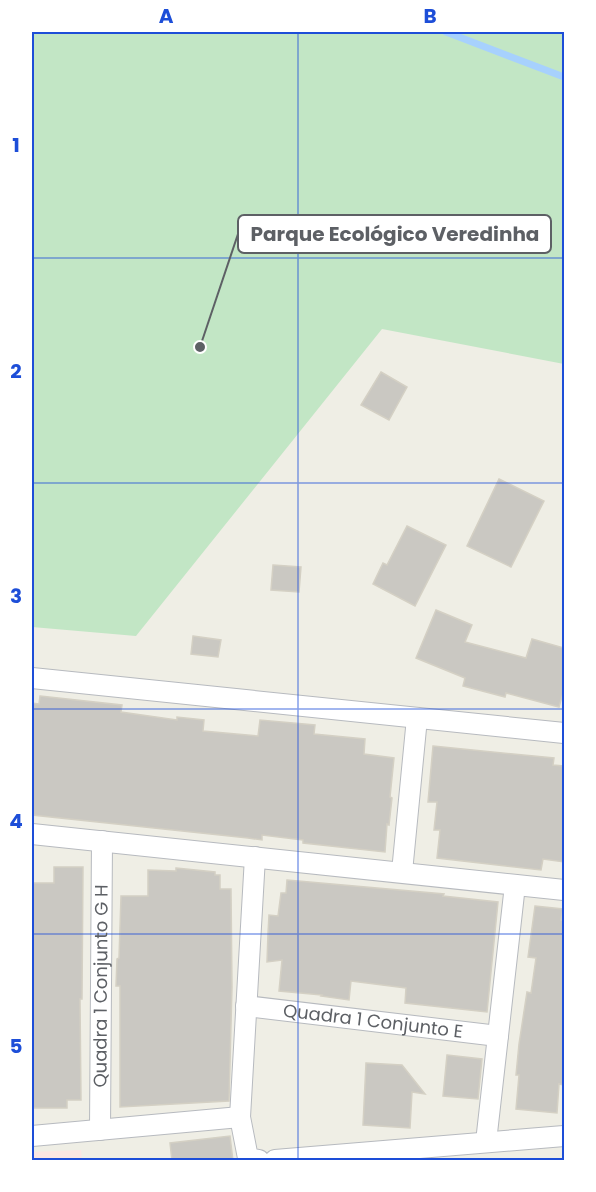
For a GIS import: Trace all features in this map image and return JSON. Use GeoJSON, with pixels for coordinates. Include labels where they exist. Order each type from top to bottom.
{"type":"FeatureCollection","features":[{"type":"Feature","properties":{"kind":"street"},"geometry":{"type":"LineString","coordinates":[[32,678],[564,734]]}},
{"type":"Feature","properties":{"kind":"street"},"geometry":{"type":"LineString","coordinates":[[402,872],[417,718]]}},
{"type":"Feature","properties":{"kind":"street"},"geometry":{"type":"LineString","coordinates":[[32,834],[564,890]]}},
{"type":"Feature","properties":{"kind":"street","name":"Quadra 1 Conjunto G H"},"geometry":{"type":"LineString","coordinates":[[100,1130],[102,841]]}},
{"type":"Feature","properties":{"kind":"street"},"geometry":{"type":"LineString","coordinates":[[255,857],[240,1118],[248,1158],[259,1161]]}},
{"type":"Feature","properties":{"kind":"street"},"geometry":{"type":"LineString","coordinates":[[486,1142],[515,885]]}},
{"type":"Feature","properties":{"kind":"street","name":"Quadra 1 Conjunto E"},"geometry":{"type":"LineString","coordinates":[[246,1006],[498,1036]]}},
{"type":"Feature","properties":{"kind":"street"},"geometry":{"type":"LineString","coordinates":[[32,1136],[240,1118]]}},
{"type":"Feature","properties":{"kind":"street"},"geometry":{"type":"LineString","coordinates":[[275,1161],[564,1136]]}},
{"type":"Feature","properties":{"kind":"shaded area"},"geometry":{"type":"Polygon","coordinates":[[[81,1150],[82,1160],[32,1160],[32,1152],[81,1150]]]}},
{"type":"Feature","properties":{"kind":"green space"},"geometry":{"type":"Polygon","coordinates":[[[32,32],[564,32],[564,364],[382,329],[136,636],[32,627],[32,32]]]}},
{"type":"Feature","properties":{"kind":"building"},"geometry":{"type":"Polygon","coordinates":[[[381,372],[407,387],[389,420],[361,405],[381,372]]]}},
{"type":"Feature","properties":{"kind":"building"},"geometry":{"type":"Polygon","coordinates":[[[499,479],[544,501],[511,567],[467,546],[499,479]]]}},
{"type":"Feature","properties":{"kind":"building"},"geometry":{"type":"Polygon","coordinates":[[[407,526],[446,545],[415,606],[373,584],[383,563],[387,565],[407,526]]]}},
{"type":"Feature","properties":{"kind":"building"},"geometry":{"type":"Polygon","coordinates":[[[273,565],[301,567],[299,592],[271,590],[273,565]]]}},
{"type":"Feature","properties":{"kind":"building"},"geometry":{"type":"Polygon","coordinates":[[[436,610],[472,625],[465,642],[526,658],[532,639],[564,648],[564,690],[559,707],[506,693],[505,697],[463,686],[465,678],[416,658],[436,610]]]}},
{"type":"Feature","properties":{"kind":"building"},"geometry":{"type":"Polygon","coordinates":[[[193,636],[221,640],[218,657],[191,654],[193,636]]]}},
{"type":"Feature","properties":{"kind":"building"},"geometry":{"type":"Polygon","coordinates":[[[40,696],[122,705],[121,712],[177,720],[177,717],[204,720],[203,731],[258,736],[260,720],[315,725],[314,734],[365,739],[364,754],[394,758],[390,797],[392,798],[385,852],[303,843],[303,840],[262,835],[262,840],[32,815],[32,703],[39,704],[40,696]]]}},
{"type":"Feature","properties":{"kind":"building"},"geometry":{"type":"Polygon","coordinates":[[[433,746],[554,758],[553,765],[564,766],[564,862],[543,859],[541,870],[437,858],[440,830],[434,830],[437,802],[428,802],[433,746]]]}},
{"type":"Feature","properties":{"kind":"building"},"geometry":{"type":"Polygon","coordinates":[[[54,867],[83,867],[82,999],[80,999],[81,1100],[67,1100],[67,1108],[32,1108],[32,883],[54,883],[54,867]]]}},
{"type":"Feature","properties":{"kind":"building"},"geometry":{"type":"Polygon","coordinates":[[[176,868],[215,872],[215,875],[220,875],[220,889],[231,889],[232,987],[229,1101],[120,1107],[120,986],[116,986],[121,896],[148,896],[148,870],[176,871],[176,868]]]}},
{"type":"Feature","properties":{"kind":"building"},"geometry":{"type":"Polygon","coordinates":[[[287,880],[444,894],[443,896],[498,902],[487,1012],[405,1003],[406,988],[351,981],[349,1000],[279,991],[282,960],[267,962],[269,915],[278,916],[281,893],[286,893],[287,880]]]}},
{"type":"Feature","properties":{"kind":"building"},"geometry":{"type":"Polygon","coordinates":[[[535,906],[563,909],[561,920],[564,921],[564,1085],[559,1084],[557,1113],[516,1109],[519,1044],[527,992],[531,993],[536,958],[528,957],[535,906]]]}},
{"type":"Feature","properties":{"kind":"building"},"geometry":{"type":"Polygon","coordinates":[[[447,1055],[482,1059],[478,1099],[443,1096],[447,1055]]]}},
{"type":"Feature","properties":{"kind":"building"},"geometry":{"type":"Polygon","coordinates":[[[366,1063],[402,1065],[425,1094],[412,1092],[410,1128],[363,1125],[366,1063]]]}},
{"type":"Feature","properties":{"kind":"building"},"geometry":{"type":"Polygon","coordinates":[[[230,1136],[233,1161],[172,1161],[170,1143],[230,1136]]]}},
{"type":"Feature","properties":{"kind":"waterway"},"geometry":{"type":"LineString","coordinates":[[446,32],[564,77]]}},
{"type":"Feature","properties":{"kind":"place","name":"Parque Ecológico Veredinha"},"geometry":{"type":"Point","coordinates":[200,347]}}]}
